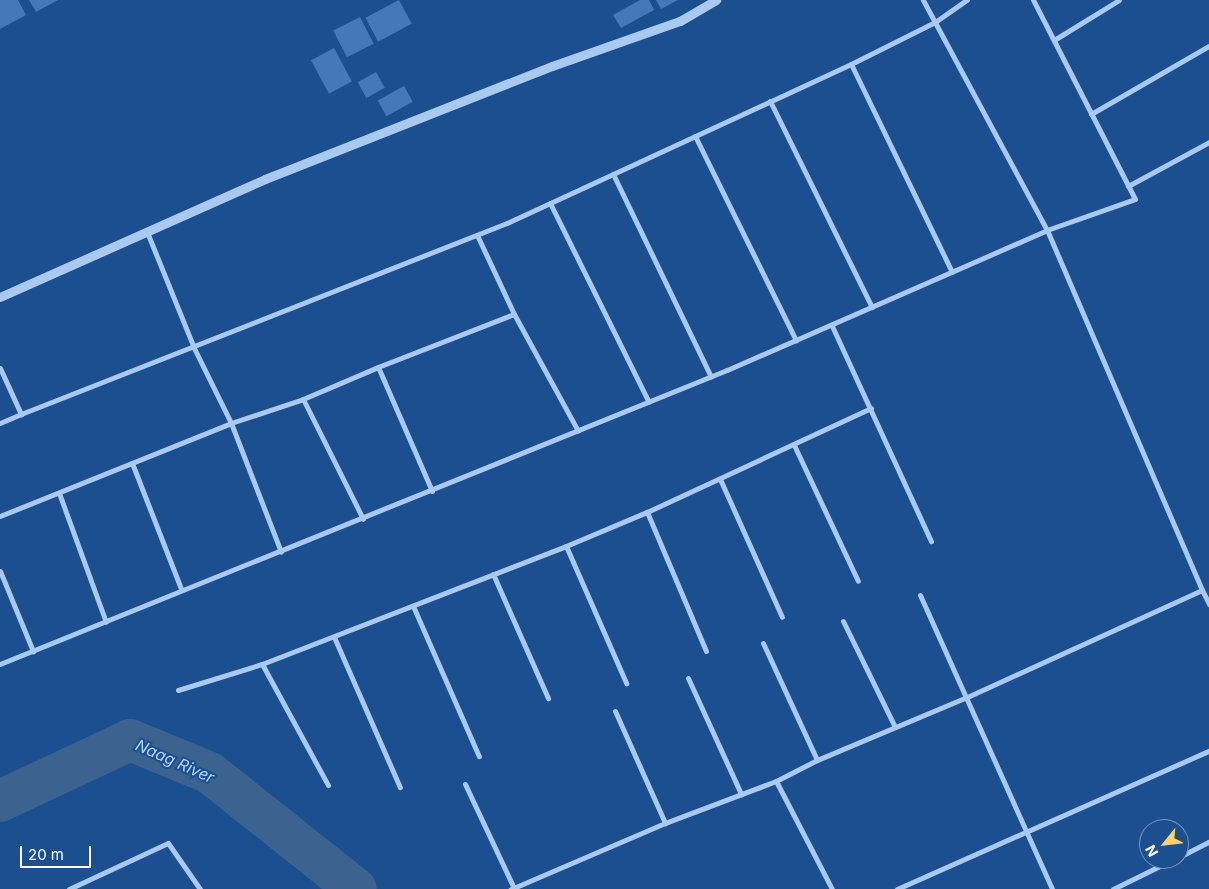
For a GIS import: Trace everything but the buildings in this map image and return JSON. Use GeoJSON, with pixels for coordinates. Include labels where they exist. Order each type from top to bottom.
{"type":"FeatureCollection","features":[{"type":"Feature","properties":{"kind":"street"},"geometry":{"type":"LineString","coordinates":[[0,297],[265,179],[552,66],[680,21],[716,0]]}},
{"type":"Feature","properties":{"kind":"street"},"geometry":{"type":"LineString","coordinates":[[923,0],[1047,230],[1209,604]]}},
{"type":"Feature","properties":{"kind":"street"},"geometry":{"type":"LineString","coordinates":[[0,423],[477,235],[851,64],[935,22],[967,0]]}},
{"type":"Feature","properties":{"kind":"street"},"geometry":{"type":"LineString","coordinates":[[0,664],[106,622],[181,589],[281,552],[711,377],[832,326],[1047,230],[1135,199],[1033,0]]}},
{"type":"Feature","properties":{"kind":"street"},"geometry":{"type":"LineString","coordinates":[[1054,40],[1119,0]]}},
{"type":"Feature","properties":{"kind":"street"},"geometry":{"type":"LineString","coordinates":[[1091,114],[1209,46]]}},
{"type":"Feature","properties":{"kind":"street"},"geometry":{"type":"LineString","coordinates":[[851,64],[952,272]]}},
{"type":"Feature","properties":{"kind":"street"},"geometry":{"type":"LineString","coordinates":[[770,102],[872,307]]}},
{"type":"Feature","properties":{"kind":"street"},"geometry":{"type":"LineString","coordinates":[[696,136],[796,340]]}},
{"type":"Feature","properties":{"kind":"street"},"geometry":{"type":"LineString","coordinates":[[1128,186],[1209,142]]}},
{"type":"Feature","properties":{"kind":"street"},"geometry":{"type":"LineString","coordinates":[[613,174],[711,377]]}},
{"type":"Feature","properties":{"kind":"street"},"geometry":{"type":"LineString","coordinates":[[550,203],[649,402]]}},
{"type":"Feature","properties":{"kind":"street"},"geometry":{"type":"LineString","coordinates":[[146,232],[194,348],[231,423],[281,552]]}},
{"type":"Feature","properties":{"kind":"street"},"geometry":{"type":"LineString","coordinates":[[477,235],[514,314],[578,431]]}},
{"type":"Feature","properties":{"kind":"street"},"geometry":{"type":"LineString","coordinates":[[0,516],[231,423],[303,399],[378,367],[514,314]]}},
{"type":"Feature","properties":{"kind":"street"},"geometry":{"type":"LineString","coordinates":[[832,326],[930,541]]}},
{"type":"Feature","properties":{"kind":"street"},"geometry":{"type":"LineString","coordinates":[[378,367],[432,491]]}},
{"type":"Feature","properties":{"kind":"street"},"geometry":{"type":"LineString","coordinates":[[0,368],[21,414]]}},
{"type":"Feature","properties":{"kind":"street"},"geometry":{"type":"LineString","coordinates":[[303,399],[363,519]]}},
{"type":"Feature","properties":{"kind":"street"},"geometry":{"type":"LineString","coordinates":[[178,690],[262,664],[566,546],[720,479],[871,408]]}},
{"type":"Feature","properties":{"kind":"street"},"geometry":{"type":"LineString","coordinates":[[794,445],[858,581]]}},
{"type":"Feature","properties":{"kind":"street"},"geometry":{"type":"LineString","coordinates":[[132,463],[181,589]]}},
{"type":"Feature","properties":{"kind":"street"},"geometry":{"type":"LineString","coordinates":[[720,479],[782,617]]}},
{"type":"Feature","properties":{"kind":"street"},"geometry":{"type":"LineString","coordinates":[[59,493],[106,622]]}},
{"type":"Feature","properties":{"kind":"street"},"geometry":{"type":"LineString","coordinates":[[647,512],[706,651]]}},
{"type":"Feature","properties":{"kind":"street"},"geometry":{"type":"LineString","coordinates":[[566,546],[626,684]]}},
{"type":"Feature","properties":{"kind":"street"},"geometry":{"type":"LineString","coordinates":[[0,571],[33,651]]}},
{"type":"Feature","properties":{"kind":"street"},"geometry":{"type":"LineString","coordinates":[[493,574],[548,698]]}},
{"type":"Feature","properties":{"kind":"street"},"geometry":{"type":"LineString","coordinates":[[465,784],[513,888],[665,823],[776,781],[817,760],[967,697],[1202,590]]}},
{"type":"Feature","properties":{"kind":"street"},"geometry":{"type":"LineString","coordinates":[[920,595],[1052,889]]}},
{"type":"Feature","properties":{"kind":"street"},"geometry":{"type":"LineString","coordinates":[[414,606],[479,756]]}},
{"type":"Feature","properties":{"kind":"street"},"geometry":{"type":"LineString","coordinates":[[843,621],[895,726]]}},
{"type":"Feature","properties":{"kind":"street"},"geometry":{"type":"LineString","coordinates":[[334,637],[400,787]]}},
{"type":"Feature","properties":{"kind":"street"},"geometry":{"type":"LineString","coordinates":[[763,643],[817,760]]}},
{"type":"Feature","properties":{"kind":"street"},"geometry":{"type":"LineString","coordinates":[[262,664],[328,785]]}},
{"type":"Feature","properties":{"kind":"street"},"geometry":{"type":"LineString","coordinates":[[688,678],[741,794]]}},
{"type":"Feature","properties":{"kind":"street"},"geometry":{"type":"LineString","coordinates":[[615,711],[665,823]]}},
{"type":"Feature","properties":{"kind":"street"},"geometry":{"type":"LineString","coordinates":[[897,889],[1209,751]]}},
{"type":"Feature","properties":{"kind":"street"},"geometry":{"type":"LineString","coordinates":[[776,781],[832,889]]}},
{"type":"Feature","properties":{"kind":"street"},"geometry":{"type":"LineString","coordinates":[[1189,852],[1209,842]]}},
{"type":"Feature","properties":{"kind":"street"},"geometry":{"type":"LineString","coordinates":[[69,889],[168,843],[200,889]]}},
{"type":"Feature","properties":{"kind":"street"},"geometry":{"type":"LineString","coordinates":[[1113,889],[1154,869]]}},
{"type":"Feature","properties":{"kind":"street"},"geometry":{"type":"LineString","coordinates":[[80,883],[84,889]]}},
{"type":"Feature","properties":{"kind":"waterway","name":"Naag River"},"geometry":{"type":"LineString","coordinates":[[0,801],[130,740],[210,773],[356,889]]}}]}
